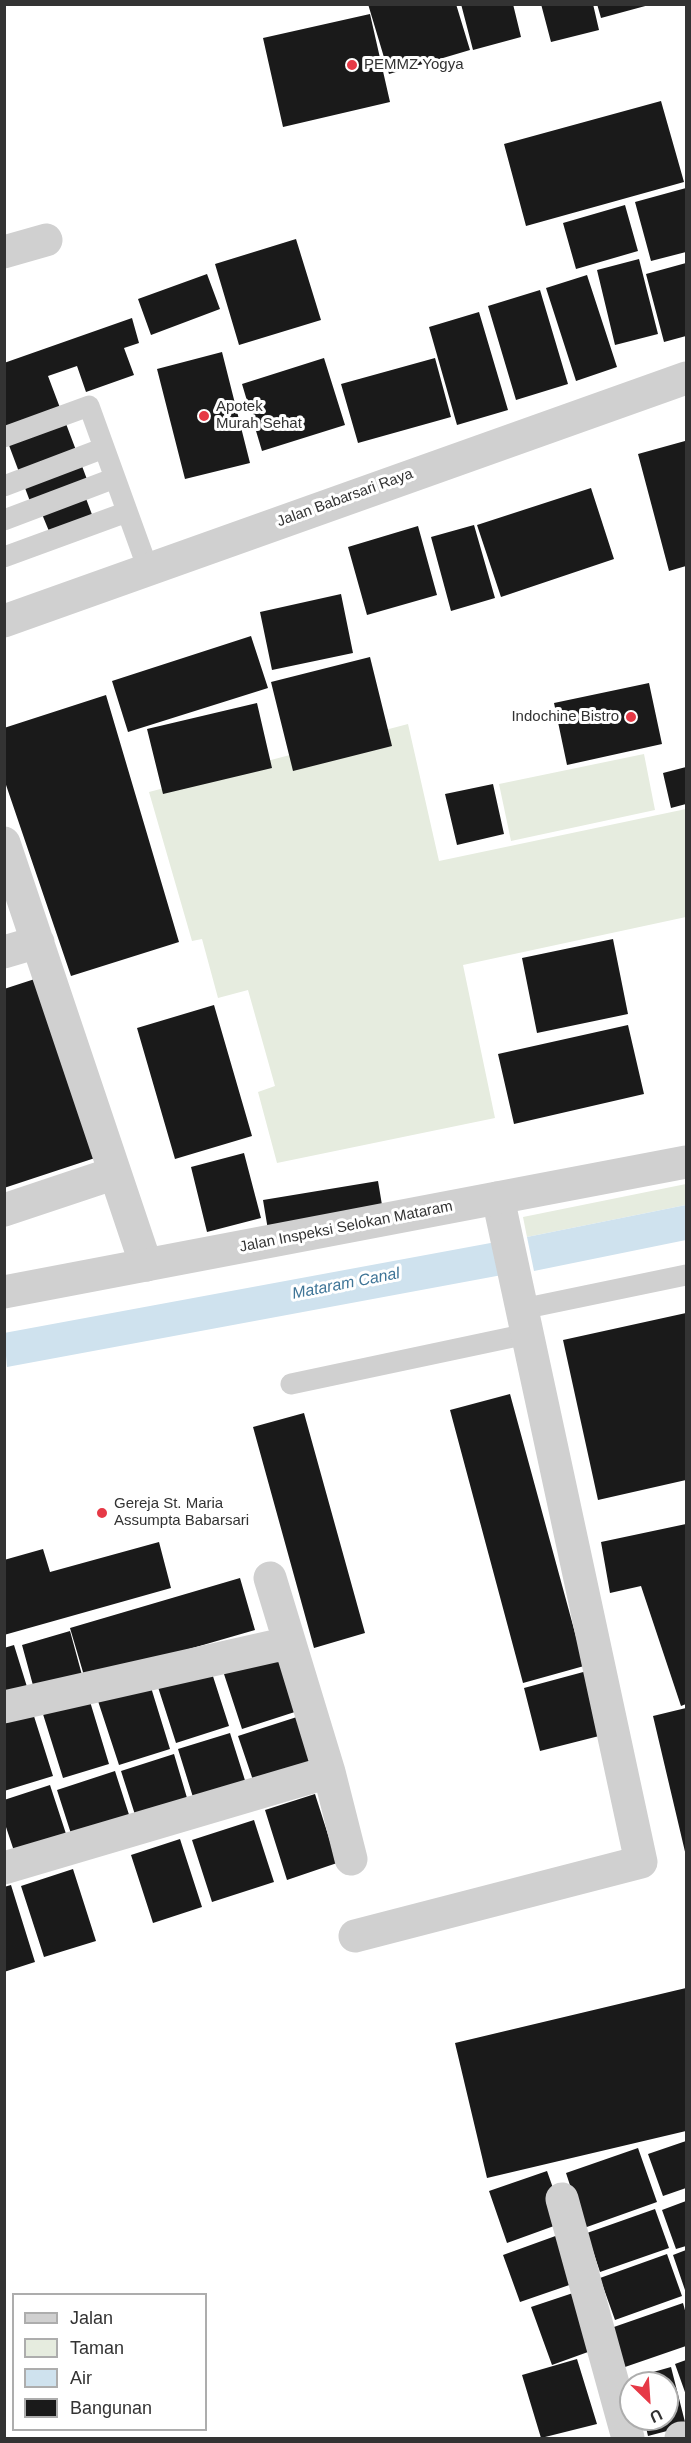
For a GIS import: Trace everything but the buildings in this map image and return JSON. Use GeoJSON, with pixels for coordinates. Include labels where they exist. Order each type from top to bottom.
{"type":"FeatureCollection","features":[{"type":"Feature","properties":{"kind":"street"},"geometry":{"type":"LineString","coordinates":[[4,252],[46,240]]}},
{"type":"Feature","properties":{"kind":"street","name":"Jalan Babarsari Raya"},"geometry":{"type":"LineString","coordinates":[[4,621],[687,378]]}},
{"type":"Feature","properties":{"kind":"street"},"geometry":{"type":"LineString","coordinates":[[4,843],[146,1265]]}},
{"type":"Feature","properties":{"kind":"street"},"geometry":{"type":"LineString","coordinates":[[4,952],[38,942]]}},
{"type":"Feature","properties":{"kind":"street","name":"Jalan Inspeksi Selokan Mataram"},"geometry":{"type":"LineString","coordinates":[[4,1292],[687,1162]]}},
{"type":"Feature","properties":{"kind":"street"},"geometry":{"type":"LineString","coordinates":[[4,1210],[115,1173]]}},
{"type":"Feature","properties":{"kind":"street"},"geometry":{"type":"LineString","coordinates":[[356,1936],[641,1862],[498,1198]]}},
{"type":"Feature","properties":{"kind":"street"},"geometry":{"type":"LineString","coordinates":[[270,1578],[329,1772],[351,1859]]}},
{"type":"Feature","properties":{"kind":"street"},"geometry":{"type":"LineString","coordinates":[[4,1707],[288,1643]]}},
{"type":"Feature","properties":{"kind":"street"},"geometry":{"type":"LineString","coordinates":[[4,1868],[329,1772]]}},
{"type":"Feature","properties":{"kind":"street"},"geometry":{"type":"LineString","coordinates":[[562,2199],[628,2439]]}},
{"type":"Feature","properties":{"kind":"street"},"geometry":{"type":"LineString","coordinates":[[681,2439],[687,2438]]}},
{"type":"Feature","properties":{"kind":"lane"},"geometry":{"type":"LineString","coordinates":[[4,437],[89,406],[148,569]]}},
{"type":"Feature","properties":{"kind":"lane"},"geometry":{"type":"LineString","coordinates":[[4,486],[104,447]]}},
{"type":"Feature","properties":{"kind":"lane"},"geometry":{"type":"LineString","coordinates":[[4,520],[115,478]]}},
{"type":"Feature","properties":{"kind":"lane"},"geometry":{"type":"LineString","coordinates":[[4,557],[127,512]]}},
{"type":"Feature","properties":{"kind":"lane"},"geometry":{"type":"LineString","coordinates":[[291,1384],[521,1307],[687,1275]]}},
{"type":"Feature","properties":{"kind":"green space"},"geometry":{"type":"Polygon","coordinates":[[[408,724],[439,861],[686,809],[686,917],[463,965],[495,1118],[277,1163],[258,1092],[275,1086],[248,990],[218,998],[202,939],[192,941],[149,792],[408,724]]]}},
{"type":"Feature","properties":{"kind":"green space"},"geometry":{"type":"Polygon","coordinates":[[[644,754],[655,810],[511,841],[499,784],[644,754]]]}},
{"type":"Feature","properties":{"kind":"green space"},"geometry":{"type":"Polygon","coordinates":[[[686,1184],[686,1205],[527,1237],[523,1217],[686,1184]]]}},
{"type":"Feature","properties":{"kind":"water"},"geometry":{"type":"Polygon","coordinates":[[[686,1205],[686,1240],[534,1271],[527,1237],[686,1205]]]}},
{"type":"Feature","properties":{"kind":"water","name":"Mataram Canal"},"geometry":{"type":"Polygon","coordinates":[[[496,1242],[502,1275],[7,1367],[4,1333],[496,1242]]]}},
{"type":"Feature","properties":{"kind":"place","name":"PEMMZ Yogya"},"geometry":{"type":"Point","coordinates":[352,65]}},
{"type":"Feature","properties":{"kind":"place","name":"Apotek Murah Sehat"},"geometry":{"type":"Point","coordinates":[204,416]}},
{"type":"Feature","properties":{"kind":"place","name":"Indochine Bistro"},"geometry":{"type":"Point","coordinates":[631,717]}},
{"type":"Feature","properties":{"kind":"place","name":"Gereja St. Maria Assumpta Babarsari"},"geometry":{"type":"Point","coordinates":[102,1513]}}]}
